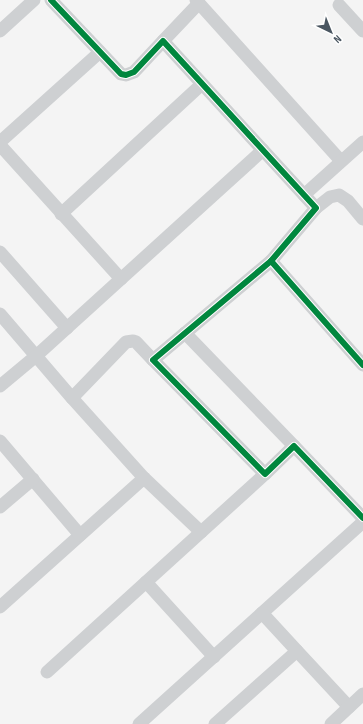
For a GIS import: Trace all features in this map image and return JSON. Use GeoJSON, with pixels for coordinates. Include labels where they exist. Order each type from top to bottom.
{"type":"FeatureCollection","features":[{"type":"Feature","properties":{"kind":"street"},"geometry":{"type":"LineString","coordinates":[[0,31],[34,0]]}},
{"type":"Feature","properties":{"kind":"street"},"geometry":{"type":"LineString","coordinates":[[51,0],[121,74],[126,75],[134,72],[197,2],[341,161]]}},
{"type":"Feature","properties":{"kind":"street"},"geometry":{"type":"LineString","coordinates":[[339,2],[363,31]]}},
{"type":"Feature","properties":{"kind":"street"},"geometry":{"type":"LineString","coordinates":[[163,41],[316,208]]}},
{"type":"Feature","properties":{"kind":"street"},"geometry":{"type":"LineString","coordinates":[[0,142],[100,52]]}},
{"type":"Feature","properties":{"kind":"street"},"geometry":{"type":"LineString","coordinates":[[61,214],[202,84]]}},
{"type":"Feature","properties":{"kind":"street"},"geometry":{"type":"LineString","coordinates":[[304,195],[363,142]]}},
{"type":"Feature","properties":{"kind":"street"},"geometry":{"type":"LineString","coordinates":[[0,145],[121,279]]}},
{"type":"Feature","properties":{"kind":"street"},"geometry":{"type":"LineString","coordinates":[[0,386],[36,356],[263,150]]}},
{"type":"Feature","properties":{"kind":"street"},"geometry":{"type":"LineString","coordinates":[[153,360],[271,261],[316,208],[330,197],[339,195],[348,201],[363,219]]}},
{"type":"Feature","properties":{"kind":"street"},"geometry":{"type":"LineString","coordinates":[[0,252],[67,328]]}},
{"type":"Feature","properties":{"kind":"street"},"geometry":{"type":"LineString","coordinates":[[271,261],[363,365]]}},
{"type":"Feature","properties":{"kind":"street"},"geometry":{"type":"LineString","coordinates":[[0,314],[72,398],[144,478],[201,532]]}},
{"type":"Feature","properties":{"kind":"street"},"geometry":{"type":"LineString","coordinates":[[185,332],[363,518]]}},
{"type":"Feature","properties":{"kind":"street"},"geometry":{"type":"LineString","coordinates":[[72,398],[126,342],[136,342],[265,474]]}},
{"type":"Feature","properties":{"kind":"street"},"geometry":{"type":"LineString","coordinates":[[0,441],[80,535]]}},
{"type":"Feature","properties":{"kind":"street"},"geometry":{"type":"LineString","coordinates":[[47,672],[294,446]]}},
{"type":"Feature","properties":{"kind":"street"},"geometry":{"type":"LineString","coordinates":[[0,607],[144,478]]}},
{"type":"Feature","properties":{"kind":"street"},"geometry":{"type":"LineString","coordinates":[[1,505],[33,479]]}},
{"type":"Feature","properties":{"kind":"street"},"geometry":{"type":"LineString","coordinates":[[139,724],[363,522]]}},
{"type":"Feature","properties":{"kind":"street"},"geometry":{"type":"LineString","coordinates":[[146,582],[214,657]]}},
{"type":"Feature","properties":{"kind":"street"},"geometry":{"type":"LineString","coordinates":[[262,613],[349,707]]}},
{"type":"Feature","properties":{"kind":"street"},"geometry":{"type":"LineString","coordinates":[[215,724],[297,651]]}},
{"type":"Feature","properties":{"kind":"street"},"geometry":{"type":"LineString","coordinates":[[331,724],[363,694]]}},
{"type":"Feature","properties":{"kind":"cycle path"},"geometry":{"type":"LineString","coordinates":[[51,0],[121,74],[126,75],[134,72],[163,41],[316,208],[271,261],[363,365]]}},
{"type":"Feature","properties":{"kind":"cycle path"},"geometry":{"type":"LineString","coordinates":[[271,261],[153,360],[265,474],[294,446],[363,518]]}}]}
